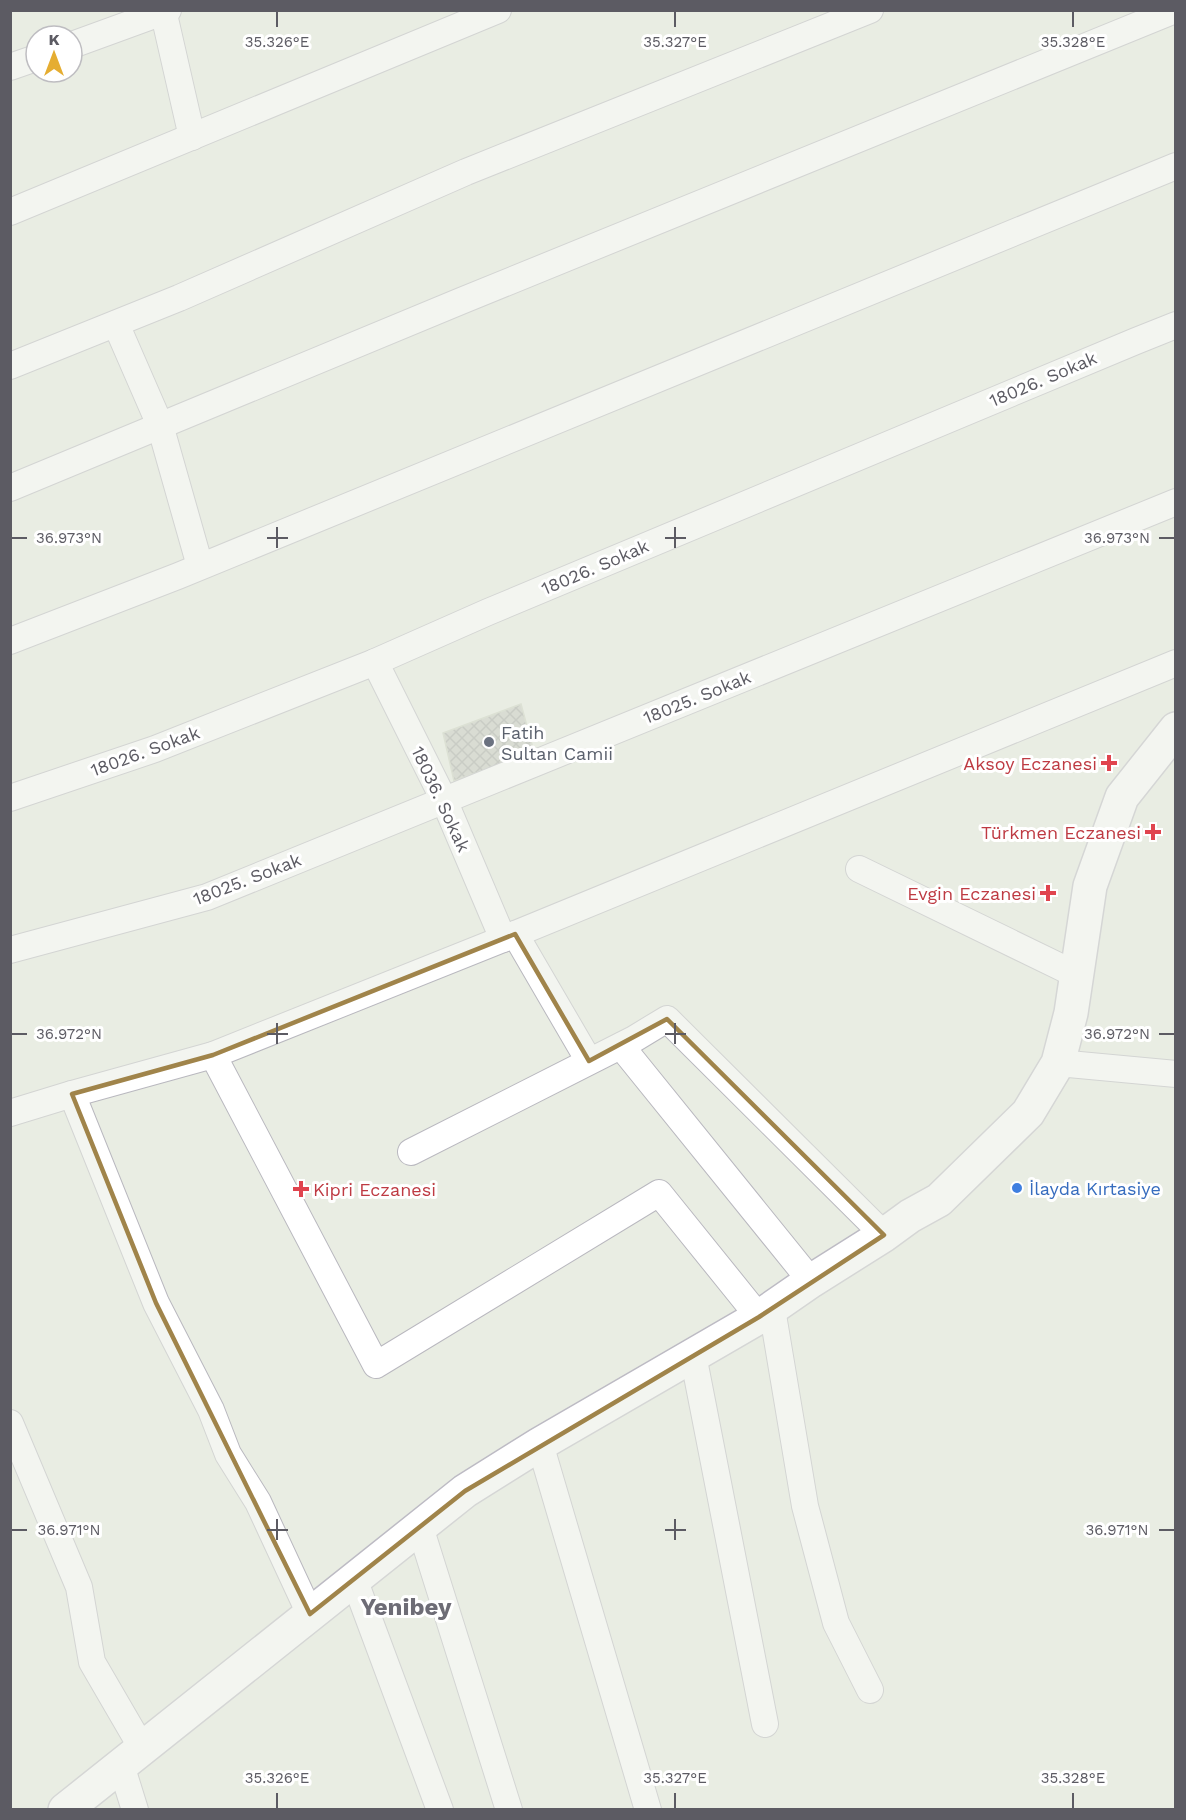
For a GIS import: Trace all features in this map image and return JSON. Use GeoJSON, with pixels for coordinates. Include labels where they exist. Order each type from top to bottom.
{"type":"FeatureCollection","features":[{"type":"Feature","properties":{"kind":"main road"},"geometry":{"type":"LineString","coordinates":[[65,1809],[465,1491],[540,1444],[766,1313],[910,1216],[939,1200],[1028,1113],[1058,1064],[1071,1013],[1090,886],[1122,797],[1176,729]]}},
{"type":"Feature","properties":{"kind":"street"},"geometry":{"type":"LineString","coordinates":[[10,212],[498,10]]}},
{"type":"Feature","properties":{"kind":"street"},"geometry":{"type":"LineString","coordinates":[[10,366],[179,298],[466,172],[870,10]]}},
{"type":"Feature","properties":{"kind":"street"},"geometry":{"type":"LineString","coordinates":[[10,488],[1175,10]]}},
{"type":"Feature","properties":{"kind":"street"},"geometry":{"type":"LineString","coordinates":[[84,41],[165,11],[192,137]]}},
{"type":"Feature","properties":{"kind":"street"},"geometry":{"type":"LineString","coordinates":[[10,641],[200,566],[1176,166]]}},
{"type":"Feature","properties":{"kind":"street"},"geometry":{"type":"LineString","coordinates":[[116,324],[160,425],[200,566]]}},
{"type":"Feature","properties":{"kind":"street","name":"18026. Sokak"},"geometry":{"type":"LineString","coordinates":[[10,798],[154,749],[375,662],[1125,345],[1176,326]]}},
{"type":"Feature","properties":{"kind":"street","name":"18025. Sokak"},"geometry":{"type":"LineString","coordinates":[[10,950],[207,897],[1176,502]]}},
{"type":"Feature","properties":{"kind":"street","name":"18036. Sokak"},"geometry":{"type":"LineString","coordinates":[[375,662],[509,936],[589,1061]]}},
{"type":"Feature","properties":{"kind":"street"},"geometry":{"type":"LineString","coordinates":[[10,1113],[213,1055],[1176,663]]}},
{"type":"Feature","properties":{"kind":"street"},"geometry":{"type":"LineString","coordinates":[[859,869],[1077,975]]}},
{"type":"Feature","properties":{"kind":"street"},"geometry":{"type":"LineString","coordinates":[[411,1152],[621,1046],[667,1019],[884,1235]]}},
{"type":"Feature","properties":{"kind":"street"},"geometry":{"type":"LineString","coordinates":[[621,1046],[811,1281]]}},
{"type":"Feature","properties":{"kind":"street"},"geometry":{"type":"LineString","coordinates":[[213,1055],[376,1365],[659,1193],[766,1313],[805,1506],[836,1623],[870,1690]]}},
{"type":"Feature","properties":{"kind":"street"},"geometry":{"type":"LineString","coordinates":[[1058,1064],[1176,1074]]}},
{"type":"Feature","properties":{"kind":"street"},"geometry":{"type":"LineString","coordinates":[[72,1094],[156,1303],[211,1410],[228,1454],[258,1502],[310,1614]]}},
{"type":"Feature","properties":{"kind":"street"},"geometry":{"type":"LineString","coordinates":[[693,1356],[765,1724]]}},
{"type":"Feature","properties":{"kind":"street"},"geometry":{"type":"LineString","coordinates":[[10,1424],[79,1587],[92,1662],[131,1756],[135,1809]]}},
{"type":"Feature","properties":{"kind":"street"},"geometry":{"type":"LineString","coordinates":[[540,1444],[648,1809]]}},
{"type":"Feature","properties":{"kind":"street"},"geometry":{"type":"LineString","coordinates":[[420,1527],[509,1809]]}},
{"type":"Feature","properties":{"kind":"street"},"geometry":{"type":"LineString","coordinates":[[354,1579],[440,1809]]}},
{"type":"Feature","properties":{"kind":"highlighted area"},"geometry":{"type":"Polygon","coordinates":[[[515,934],[589,1061],[667,1019],[884,1235],[759,1317],[465,1491],[310,1614],[156,1303],[72,1094],[213,1055],[515,934]]]}},
{"type":"Feature","properties":{"kind":"building","name":"Fatih Sultan Camii"},"geometry":{"type":"Polygon","coordinates":[[[521,704],[534,752],[454,781],[443,733],[521,704]]]}},
{"type":"Feature","properties":{"kind":"place","name":"Fatih Sultan Camii"},"geometry":{"type":"Point","coordinates":[489,742]}},
{"type":"Feature","properties":{"kind":"place","name":"Aksoy Eczanesi"},"geometry":{"type":"Point","coordinates":[1109,763]}},
{"type":"Feature","properties":{"kind":"place","name":"Türkmen Eczanesi"},"geometry":{"type":"Point","coordinates":[1153,832]}},
{"type":"Feature","properties":{"kind":"place","name":"Evgin Eczanesi"},"geometry":{"type":"Point","coordinates":[1048,893]}},
{"type":"Feature","properties":{"kind":"place","name":"İlayda Kırtasiye"},"geometry":{"type":"Point","coordinates":[1017,1188]}},
{"type":"Feature","properties":{"kind":"place","name":"Kipri Eczanesi"},"geometry":{"type":"Point","coordinates":[301,1189]}},
{"type":"Feature","properties":{"kind":"district","name":"Yenibey"},"geometry":{"type":"Point","coordinates":[406,1607]}}]}
